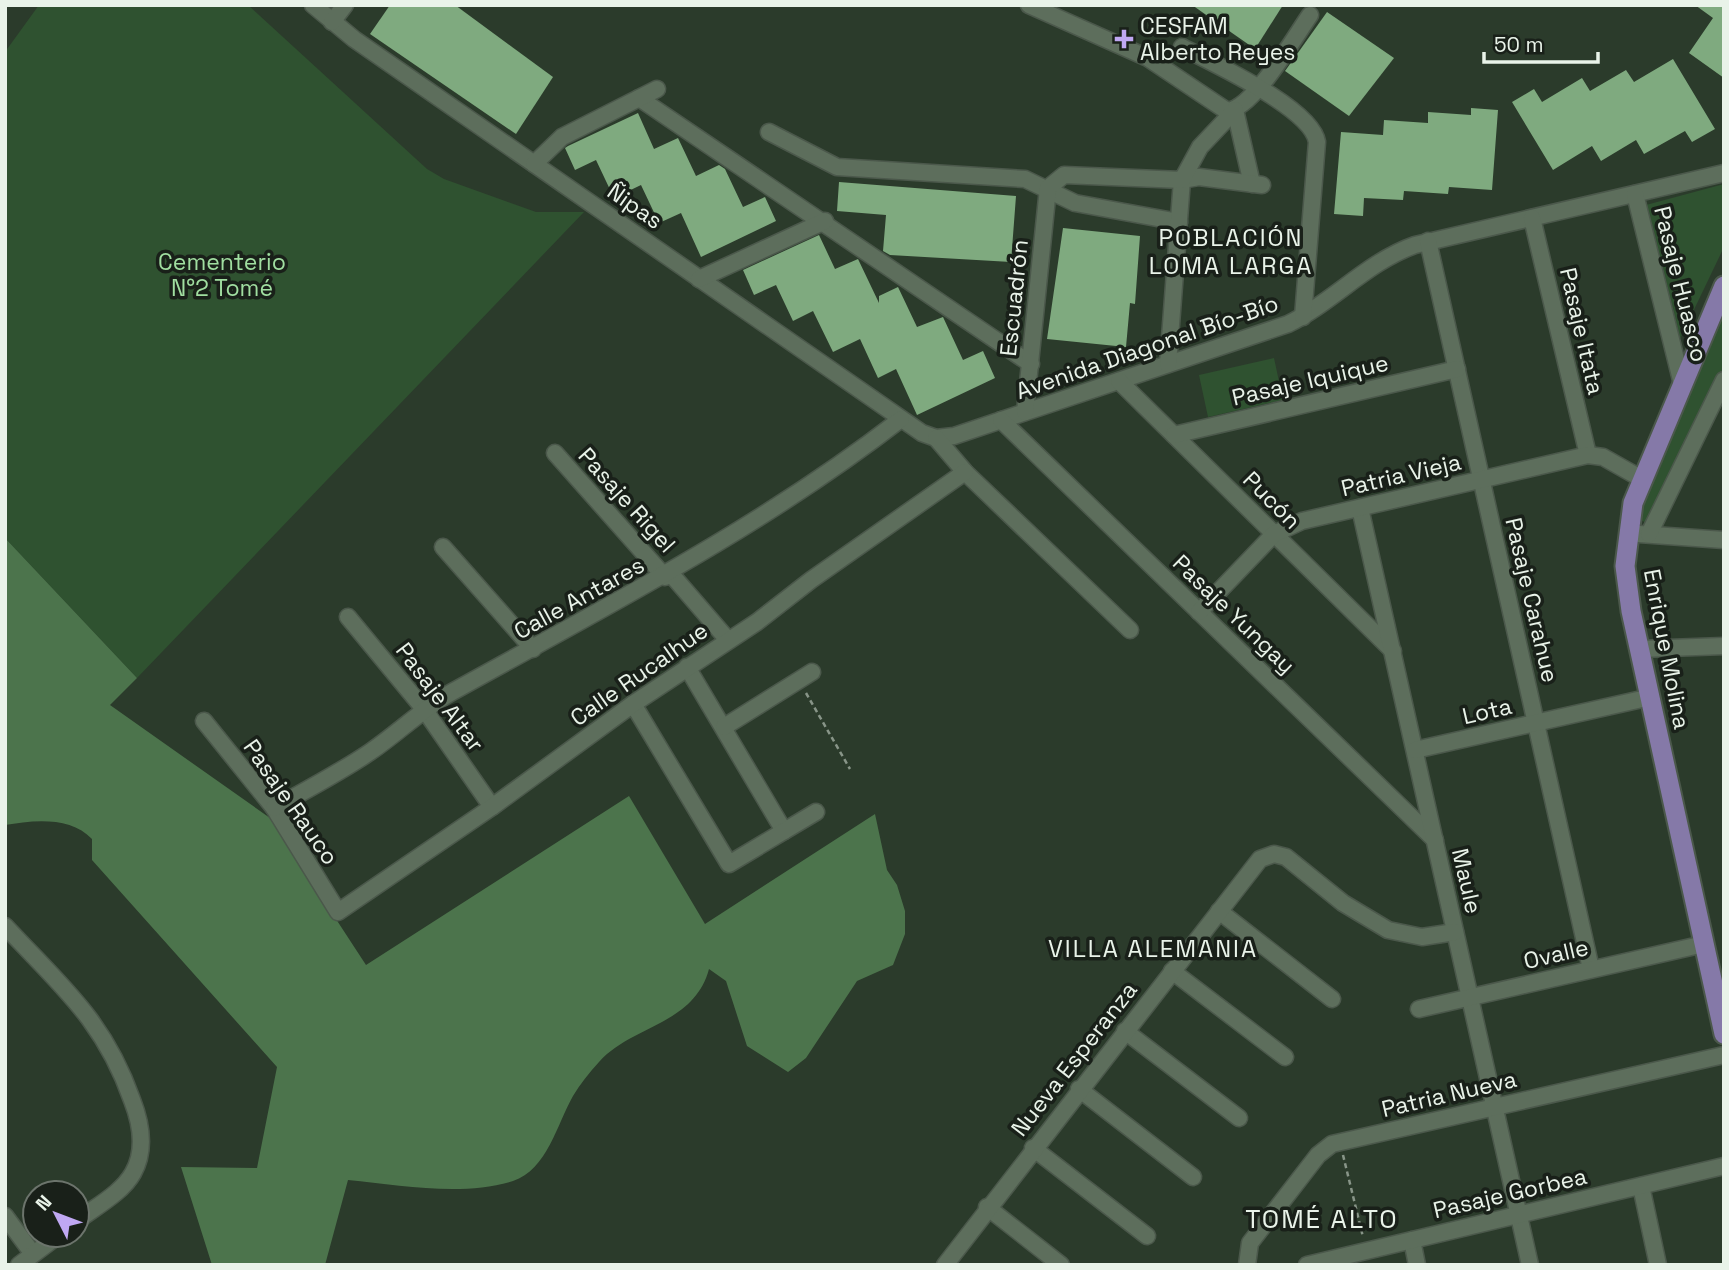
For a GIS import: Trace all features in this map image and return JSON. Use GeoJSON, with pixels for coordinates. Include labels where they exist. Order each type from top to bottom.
{"type":"FeatureCollection","features":[{"type":"Feature","properties":{"kind":"main road","name":"Enrique Molina"},"geometry":{"type":"LineString","coordinates":[[1724,286],[1642,479],[1626,533],[1626,581],[1724,1034]]}},
{"type":"Feature","properties":{"kind":"street","name":"Ñipas"},"geometry":{"type":"LineString","coordinates":[[313,5],[332,22],[699,279],[901,419],[922,433],[936,438]]}},
{"type":"Feature","properties":{"kind":"street"},"geometry":{"type":"LineString","coordinates":[[332,22],[345,5]]}},
{"type":"Feature","properties":{"kind":"street"},"geometry":{"type":"LineString","coordinates":[[1029,5],[1148,58],[1227,111],[1234,110]]}},
{"type":"Feature","properties":{"kind":"street"},"geometry":{"type":"LineString","coordinates":[[1168,364],[1182,180],[1200,147],[1259,87],[1310,15]]}},
{"type":"Feature","properties":{"kind":"street"},"geometry":{"type":"LineString","coordinates":[[1182,47],[1259,87],[1310,125],[1316,135],[1303,317]]}},
{"type":"Feature","properties":{"kind":"street"},"geometry":{"type":"LineString","coordinates":[[534,164],[562,137],[657,89]]}},
{"type":"Feature","properties":{"kind":"street"},"geometry":{"type":"LineString","coordinates":[[639,98],[825,221],[1031,364]]}},
{"type":"Feature","properties":{"kind":"street"},"geometry":{"type":"LineString","coordinates":[[1048,188],[1064,175],[1182,180],[1199,177],[1257,184],[1234,110]]}},
{"type":"Feature","properties":{"kind":"street"},"geometry":{"type":"LineString","coordinates":[[769,132],[837,167],[1026,179],[1075,203],[1178,222]]}},
{"type":"Feature","properties":{"kind":"street","name":"Avenida Diagonal Bío-Bío"},"geometry":{"type":"LineString","coordinates":[[936,438],[948,438],[1303,317],[1327,302],[1376,263],[1402,249],[1724,173]]}},
{"type":"Feature","properties":{"kind":"street","name":"Escuadrón"},"geometry":{"type":"LineString","coordinates":[[1025,412],[1048,188]]}},
{"type":"Feature","properties":{"kind":"street","name":"Pasaje Huasco"},"geometry":{"type":"LineString","coordinates":[[1635,194],[1682,384]]}},
{"type":"Feature","properties":{"kind":"street","name":"Pasaje Itata"},"geometry":{"type":"LineString","coordinates":[[1532,218],[1588,455]]}},
{"type":"Feature","properties":{"kind":"street"},"geometry":{"type":"LineString","coordinates":[[699,279],[825,221]]}},
{"type":"Feature","properties":{"kind":"street","name":"Pasaje Carahue"},"geometry":{"type":"LineString","coordinates":[[1428,241],[1591,969]]}},
{"type":"Feature","properties":{"kind":"street","name":"Pasaje Iquique"},"geometry":{"type":"LineString","coordinates":[[1174,435],[1457,369]]}},
{"type":"Feature","properties":{"kind":"street"},"geometry":{"type":"LineString","coordinates":[[1649,534],[1724,380]]}},
{"type":"Feature","properties":{"kind":"street","name":"Pucón"},"geometry":{"type":"LineString","coordinates":[[1119,381],[1393,651]]}},
{"type":"Feature","properties":{"kind":"street","name":"Calle Antares"},"geometry":{"type":"LineString","coordinates":[[274,808],[371,751],[424,709],[668,575],[849,459],[901,419]]}},
{"type":"Feature","properties":{"kind":"street","name":"Pasaje Yungay"},"geometry":{"type":"LineString","coordinates":[[1001,420],[1435,840]]}},
{"type":"Feature","properties":{"kind":"street"},"geometry":{"type":"LineString","coordinates":[[936,438],[965,471],[1130,630]]}},
{"type":"Feature","properties":{"kind":"street","name":"Pasaje Rigel"},"geometry":{"type":"LineString","coordinates":[[555,453],[728,640]]}},
{"type":"Feature","properties":{"kind":"street"},"geometry":{"type":"LineString","coordinates":[[1588,455],[1603,457],[1642,479]]}},
{"type":"Feature","properties":{"kind":"street","name":"Patria Vieja"},"geometry":{"type":"LineString","coordinates":[[1199,612],[1274,534],[1294,523],[1588,455]]}},
{"type":"Feature","properties":{"kind":"street","name":"Calle Rucalhue"},"geometry":{"type":"LineString","coordinates":[[338,912],[492,807],[633,704],[757,622],[811,580],[965,471]]}},
{"type":"Feature","properties":{"kind":"street","name":"Maule"},"geometry":{"type":"LineString","coordinates":[[1360,508],[1530,1265]]}},
{"type":"Feature","properties":{"kind":"street"},"geometry":{"type":"LineString","coordinates":[[1626,533],[1724,540]]}},
{"type":"Feature","properties":{"kind":"street"},"geometry":{"type":"LineString","coordinates":[[443,547],[533,649]]}},
{"type":"Feature","properties":{"kind":"street","name":"Pasaje Altar"},"geometry":{"type":"LineString","coordinates":[[348,617],[424,709],[492,807]]}},
{"type":"Feature","properties":{"kind":"street"},"geometry":{"type":"LineString","coordinates":[[1640,649],[1724,646]]}},
{"type":"Feature","properties":{"kind":"street"},"geometry":{"type":"LineString","coordinates":[[687,667],[784,831]]}},
{"type":"Feature","properties":{"kind":"street"},"geometry":{"type":"LineString","coordinates":[[724,727],[806,676]]}},
{"type":"Feature","properties":{"kind":"street","name":"Lota"},"geometry":{"type":"LineString","coordinates":[[1415,750],[1651,697]]}},
{"type":"Feature","properties":{"kind":"street"},"geometry":{"type":"LineString","coordinates":[[633,704],[729,864],[816,812]]}},
{"type":"Feature","properties":{"kind":"street","name":"Pasaje Rauco"},"geometry":{"type":"LineString","coordinates":[[204,721],[274,808],[338,912]]}},
{"type":"Feature","properties":{"kind":"street","name":"Nueva Esperanza"},"geometry":{"type":"LineString","coordinates":[[945,1265],[987,1207],[1255,864],[1273,854],[1286,857],[1352,909],[1388,930],[1422,937],[1455,932]]}},
{"type":"Feature","properties":{"kind":"street"},"geometry":{"type":"LineString","coordinates":[[1219,911],[1332,999]]}},
{"type":"Feature","properties":{"kind":"street"},"geometry":{"type":"LineString","coordinates":[[5,926],[91,1018],[119,1066],[138,1121],[141,1146],[133,1173],[122,1187],[91,1210]]}},
{"type":"Feature","properties":{"kind":"street","name":"Ovalle"},"geometry":{"type":"LineString","coordinates":[[1419,1009],[1704,944]]}},
{"type":"Feature","properties":{"kind":"street"},"geometry":{"type":"LineString","coordinates":[[1172,971],[1285,1057]]}},
{"type":"Feature","properties":{"kind":"street"},"geometry":{"type":"LineString","coordinates":[[1125,1031],[1239,1118]]}},
{"type":"Feature","properties":{"kind":"street","name":"Patria Nueva"},"geometry":{"type":"LineString","coordinates":[[1247,1265],[1250,1243],[1318,1154],[1339,1142],[1724,1055]]}},
{"type":"Feature","properties":{"kind":"street"},"geometry":{"type":"LineString","coordinates":[[1079,1089],[1193,1177]]}},
{"type":"Feature","properties":{"kind":"street"},"geometry":{"type":"LineString","coordinates":[[1033,1148],[1147,1236]]}},
{"type":"Feature","properties":{"kind":"street","name":"Pasaje Gorbea"},"geometry":{"type":"LineString","coordinates":[[1307,1265],[1724,1166]]}},
{"type":"Feature","properties":{"kind":"street"},"geometry":{"type":"LineString","coordinates":[[1641,1186],[1658,1265]]}},
{"type":"Feature","properties":{"kind":"street"},"geometry":{"type":"LineString","coordinates":[[987,1207],[1061,1265]]}},
{"type":"Feature","properties":{"kind":"street"},"geometry":{"type":"LineString","coordinates":[[5,1216],[33,1254]]}},
{"type":"Feature","properties":{"kind":"street"},"geometry":{"type":"LineString","coordinates":[[1412,1240],[1417,1265]]}},
{"type":"Feature","properties":{"kind":"street"},"geometry":{"type":"LineString","coordinates":[[19,1265],[40,1249]]}},
{"type":"Feature","properties":{"kind":"path"},"geometry":{"type":"LineString","coordinates":[[806,676],[850,769]]}},
{"type":"Feature","properties":{"kind":"path"},"geometry":{"type":"LineString","coordinates":[[1339,1142],[1367,1251]]}},
{"type":"Feature","properties":{"kind":"green space","name":"Cementerio N°2 Tomé"},"geometry":{"type":"Polygon","coordinates":[[[39,5],[248,5],[427,169],[444,179],[536,212],[584,212],[137,678],[5,538],[5,52],[39,5]]]}},
{"type":"Feature","properties":{"kind":"green space"},"geometry":{"type":"Polygon","coordinates":[[[1724,184],[1724,247],[1679,341],[1646,205],[1724,184]]]}},
{"type":"Feature","properties":{"kind":"green space"},"geometry":{"type":"Polygon","coordinates":[[[1724,312],[1724,370],[1650,524],[1637,519],[1724,312]]]}},
{"type":"Feature","properties":{"kind":"green space"},"geometry":{"type":"Polygon","coordinates":[[[1274,358],[1283,400],[1208,417],[1199,375],[1274,358]]]}},
{"type":"Feature","properties":{"kind":"green space"},"geometry":{"type":"Polygon","coordinates":[[[5,538],[137,678],[110,705],[270,818],[366,965],[629,796],[705,924],[875,814],[887,870],[897,885],[905,911],[905,934],[893,965],[857,981],[806,1058],[788,1072],[747,1046],[726,981],[709,969],[701,988],[690,1002],[661,1023],[613,1050],[595,1066],[573,1096],[543,1157],[525,1175],[493,1186],[452,1189],[348,1180],[325,1265],[212,1265],[181,1167],[257,1168],[277,1067],[92,860],[92,839],[73,826],[63,823],[39,821],[5,825],[5,538]]]}},
{"type":"Feature","properties":{"kind":"building"},"geometry":{"type":"Polygon","coordinates":[[[390,5],[455,5],[553,77],[516,134],[370,34],[390,5]]]}},
{"type":"Feature","properties":{"kind":"building"},"geometry":{"type":"Polygon","coordinates":[[[1192,5],[1283,5],[1255,49],[1192,5]]]}},
{"type":"Feature","properties":{"kind":"building"},"geometry":{"type":"Polygon","coordinates":[[[1695,5],[1724,5],[1724,78],[1689,53],[1713,18],[1695,5]]]}},
{"type":"Feature","properties":{"kind":"building"},"geometry":{"type":"Polygon","coordinates":[[[1327,12],[1394,58],[1349,116],[1285,71],[1327,12]]]}},
{"type":"Feature","properties":{"kind":"building"},"geometry":{"type":"Polygon","coordinates":[[[1673,59],[1715,129],[1692,142],[1685,131],[1644,154],[1636,140],[1601,161],[1592,146],[1553,170],[1512,102],[1534,89],[1542,102],[1582,78],[1590,91],[1626,70],[1634,82],[1673,59]]]}},
{"type":"Feature","properties":{"kind":"building"},"geometry":{"type":"Polygon","coordinates":[[[1471,108],[1498,110],[1492,190],[1449,187],[1448,194],[1404,191],[1403,200],[1364,198],[1363,216],[1334,214],[1341,132],[1383,135],[1384,120],[1428,123],[1428,112],[1471,115],[1471,108]]]}},
{"type":"Feature","properties":{"kind":"building"},"geometry":{"type":"Polygon","coordinates":[[[638,113],[654,149],[678,138],[696,176],[719,165],[725,169],[743,207],[765,197],[776,221],[701,257],[681,213],[659,223],[641,185],[614,198],[596,160],[575,170],[565,148],[638,113]]]}},
{"type":"Feature","properties":{"kind":"building"},"geometry":{"type":"Polygon","coordinates":[[[839,182],[1016,196],[1011,262],[890,255],[883,251],[886,215],[837,211],[839,182]]]}},
{"type":"Feature","properties":{"kind":"building"},"geometry":{"type":"Polygon","coordinates":[[[1063,228],[1140,236],[1135,304],[1130,303],[1126,347],[1047,339],[1063,228]]]}},
{"type":"Feature","properties":{"kind":"building"},"geometry":{"type":"Polygon","coordinates":[[[819,235],[835,269],[858,259],[879,303],[879,296],[898,287],[917,327],[943,317],[963,360],[983,351],[995,378],[917,415],[896,369],[878,378],[860,339],[833,352],[813,311],[793,321],[776,285],[754,295],[743,270],[819,235]]]}},
{"type":"Feature","properties":{"kind":"place","name":"CESFAM Alberto Reyes"},"geometry":{"type":"Point","coordinates":[1124,39]}},
{"type":"Feature","properties":{"kind":"district","name":"POBLACIÓN LOMA LARGA"},"geometry":{"type":"Point","coordinates":[1231,251]}},
{"type":"Feature","properties":{"kind":"district","name":"VILLA ALEMANIA"},"geometry":{"type":"Point","coordinates":[1153,948]}},
{"type":"Feature","properties":{"kind":"district","name":"TOMÉ ALTO"},"geometry":{"type":"Point","coordinates":[1322,1219]}}]}
